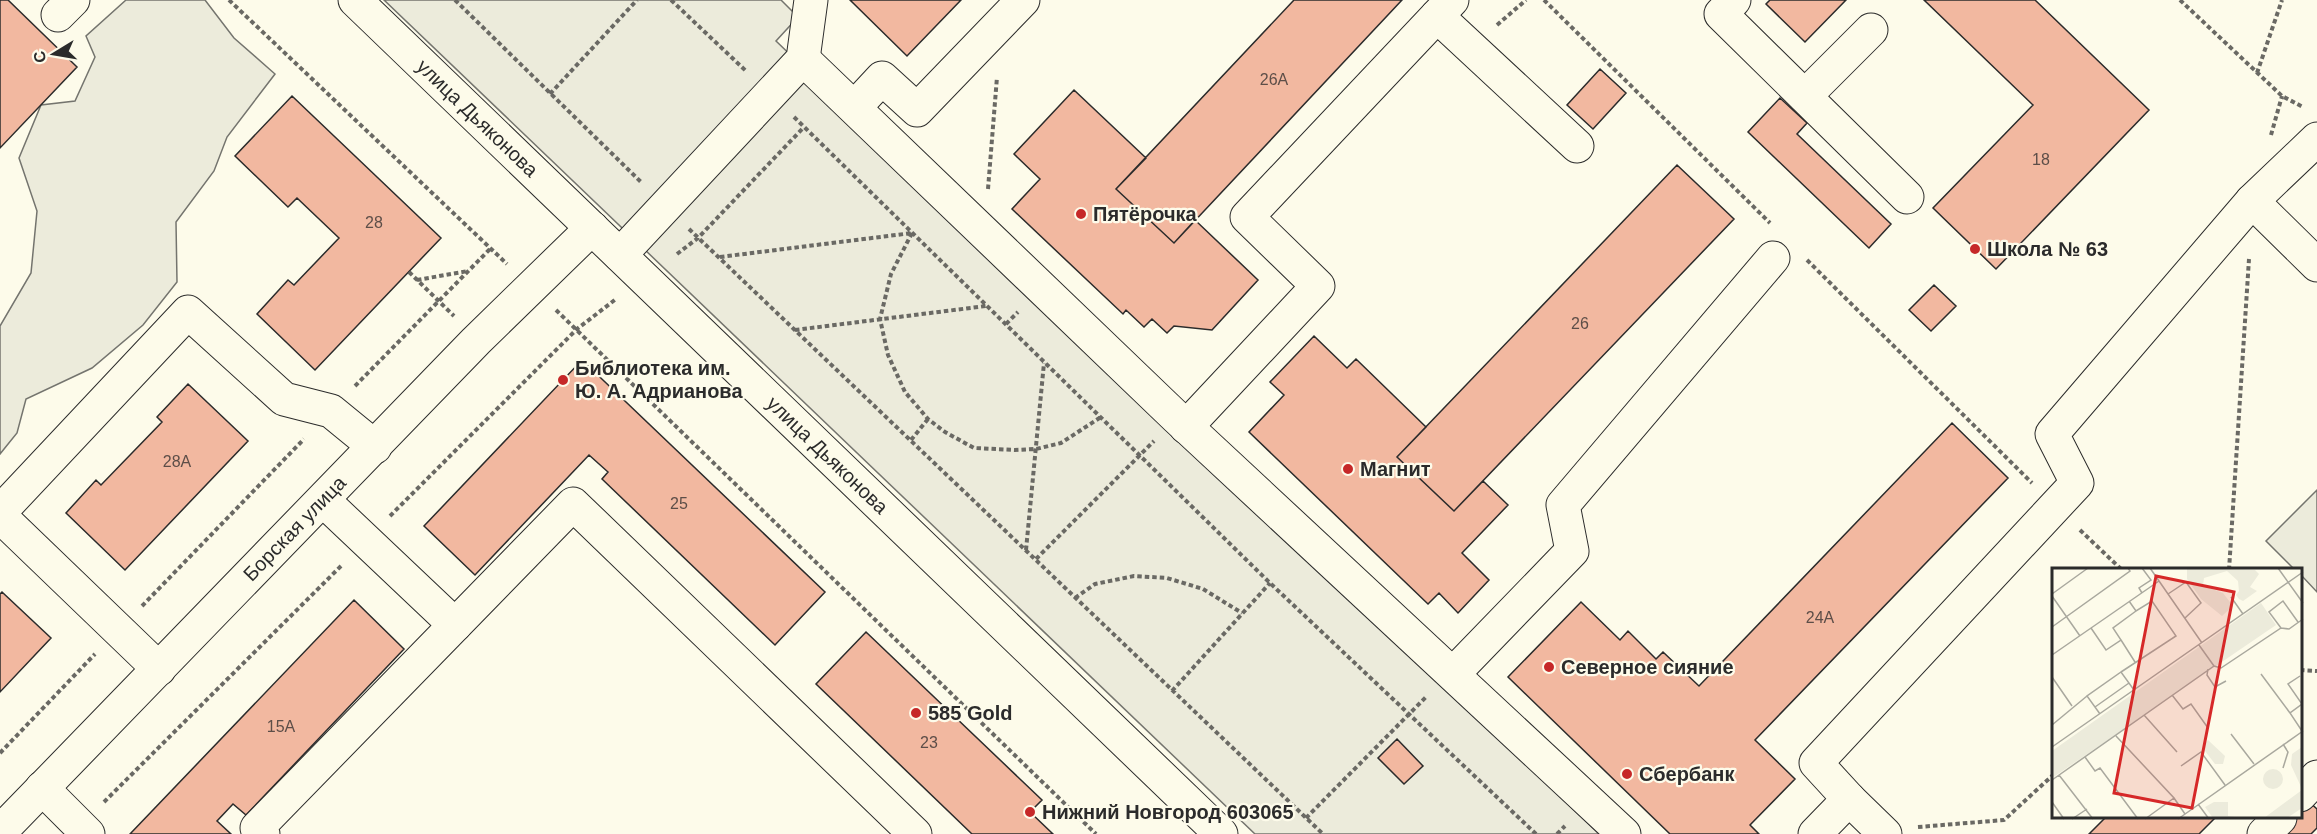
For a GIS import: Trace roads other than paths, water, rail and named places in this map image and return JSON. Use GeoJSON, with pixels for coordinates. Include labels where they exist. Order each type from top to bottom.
{"type":"FeatureCollection","features":[{"type":"Feature","properties":{"kind":"main road","name":"улица Дьяконова"},"geometry":{"type":"LineString","coordinates":[[355,0],[1217,833]]}},
{"type":"Feature","properties":{"kind":"main road"},"geometry":{"type":"LineString","coordinates":[[620,255],[803,59],[811,0]]}},
{"type":"Feature","properties":{"kind":"main road"},"geometry":{"type":"LineString","coordinates":[[855,107],[882,78],[917,110],[1023,0]]}},
{"type":"Feature","properties":{"kind":"main road"},"geometry":{"type":"LineString","coordinates":[[1734,0],[1720,14],[1907,196]]}},
{"type":"Feature","properties":{"kind":"main road"},"geometry":{"type":"LineString","coordinates":[[1186,427],[1318,286],[1247,217],[1444,8],[1576,146]]}},
{"type":"Feature","properties":{"kind":"main road"},"geometry":{"type":"LineString","coordinates":[[1804,96],[1870,30]]}},
{"type":"Feature","properties":{"kind":"main road"},"geometry":{"type":"LineString","coordinates":[[803,59],[1186,427],[1624,834]]}},
{"type":"Feature","properties":{"kind":"main road"},"geometry":{"type":"LineString","coordinates":[[1883,832],[1849,800],[1816,763],[2077,483],[2052,434],[2252,201],[2313,124]]}},
{"type":"Feature","properties":{"kind":"main road"},"geometry":{"type":"LineString","coordinates":[[2252,201],[2317,265]]}},
{"type":"Feature","properties":{"kind":"main road","name":"Борская улица"},"geometry":{"type":"LineString","coordinates":[[0,832],[476,341],[592,228]]}},
{"type":"Feature","properties":{"kind":"main road"},"geometry":{"type":"LineString","coordinates":[[1453,674],[1572,551],[1563,505],[1782,246]]}},
{"type":"Feature","properties":{"kind":"main road"},"geometry":{"type":"LineString","coordinates":[[159,669],[0,514],[188,312],[284,399],[331,411],[375,447]]}},
{"type":"Feature","properties":{"kind":"main road"},"geometry":{"type":"LineString","coordinates":[[323,500],[455,625]]}},
{"type":"Feature","properties":{"kind":"main road"},"geometry":{"type":"LineString","coordinates":[[263,834],[257,828],[573,504],[915,834]]}},
{"type":"Feature","properties":{"kind":"main road"},"geometry":{"type":"LineString","coordinates":[[2302,794],[2317,777]]}},
{"type":"Feature","properties":{"kind":"main road"},"geometry":{"type":"LineString","coordinates":[[42,788],[84,830]]}},
{"type":"Feature","properties":{"kind":"main road"},"geometry":{"type":"LineString","coordinates":[[1815,834],[1849,800]]}},
{"type":"Feature","properties":{"kind":"main road"},"geometry":{"type":"LineString","coordinates":[[2264,834],[2279,819]]}},
{"type":"Feature","properties":{"kind":"place","name":"Пятёрочка"},"geometry":{"type":"Point","coordinates":[1081,214]}},
{"type":"Feature","properties":{"kind":"place","name":"Школа № 63"},"geometry":{"type":"Point","coordinates":[1975,249]}},
{"type":"Feature","properties":{"kind":"place","name":"Библиотека им. Ю. А. Адрианова"},"geometry":{"type":"Point","coordinates":[563,380]}},
{"type":"Feature","properties":{"kind":"place","name":"Магнит"},"geometry":{"type":"Point","coordinates":[1348,469]}},
{"type":"Feature","properties":{"kind":"place","name":"Северное сияние"},"geometry":{"type":"Point","coordinates":[1549,667]}},
{"type":"Feature","properties":{"kind":"place","name":"585 Gold"},"geometry":{"type":"Point","coordinates":[916,713]}},
{"type":"Feature","properties":{"kind":"place","name":"Сбербанк"},"geometry":{"type":"Point","coordinates":[1627,774]}},
{"type":"Feature","properties":{"kind":"place","name":"Нижний Новгород 603065"},"geometry":{"type":"Point","coordinates":[1030,812]}}]}
